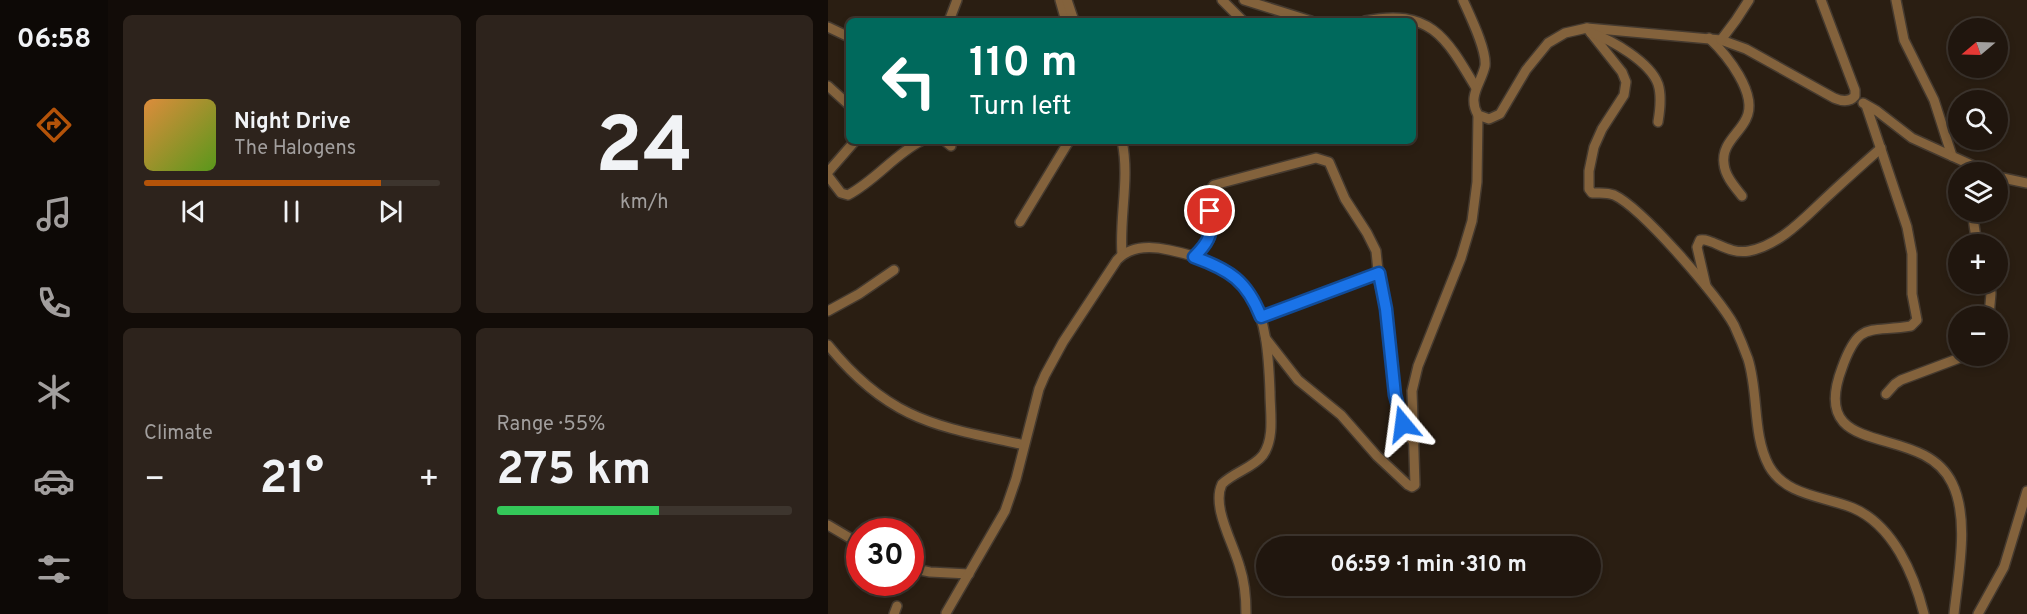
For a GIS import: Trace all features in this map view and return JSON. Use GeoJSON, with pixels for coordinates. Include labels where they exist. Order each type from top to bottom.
{"type":"FeatureCollection","features":[{"type":"Feature","properties":{"kind":"street"},"geometry":{"type":"LineString","coordinates":[[950,18],[957,0]]}},
{"type":"Feature","properties":{"kind":"street"},"geometry":{"type":"LineString","coordinates":[[1060,0],[1065,18]]}},
{"type":"Feature","properties":{"kind":"street"},"geometry":{"type":"LineString","coordinates":[[1067,0],[1073,18]]}},
{"type":"Feature","properties":{"kind":"street"},"geometry":{"type":"LineString","coordinates":[[1222,0],[1240,18]]}},
{"type":"Feature","properties":{"kind":"street"},"geometry":{"type":"LineString","coordinates":[[1244,0],[1295,18]]}},
{"type":"Feature","properties":{"kind":"street"},"geometry":{"type":"LineString","coordinates":[[1266,338],[1298,380],[1341,415],[1377,456],[1412,487],[1415,485],[1412,402],[1415,379],[1461,258],[1476,199],[1478,115],[1473,101],[1484,69],[1484,58],[1463,0]]}},
{"type":"Feature","properties":{"kind":"street"},"geometry":{"type":"LineString","coordinates":[[1721,40],[1749,0]]}},
{"type":"Feature","properties":{"kind":"street"},"geometry":{"type":"LineString","coordinates":[[1821,0],[1854,88],[1853,99]]}},
{"type":"Feature","properties":{"kind":"street"},"geometry":{"type":"LineString","coordinates":[[1896,0],[1904,40],[1934,100],[1952,156]]}},
{"type":"Feature","properties":{"kind":"street"},"geometry":{"type":"LineString","coordinates":[[1384,18],[1400,18]]}},
{"type":"Feature","properties":{"kind":"street"},"geometry":{"type":"LineString","coordinates":[[1416,21],[1447,43],[1476,88]]}},
{"type":"Feature","properties":{"kind":"street"},"geometry":{"type":"LineString","coordinates":[[828,27],[846,36]]}},
{"type":"Feature","properties":{"kind":"street"},"geometry":{"type":"LineString","coordinates":[[1478,115],[1485,119],[1497,117],[1533,60],[1548,43],[1564,33],[1589,31],[1708,38],[1746,49],[1834,98],[1843,101],[1853,99],[1866,105],[1912,138],[1962,162]]}},
{"type":"Feature","properties":{"kind":"street"},"geometry":{"type":"LineString","coordinates":[[1589,31],[1624,50],[1655,78],[1660,96],[1658,122]]}},
{"type":"Feature","properties":{"kind":"street"},"geometry":{"type":"LineString","coordinates":[[1589,31],[1622,72],[1626,82],[1624,95],[1602,129],[1594,147],[1588,189],[1592,193],[1611,194],[1627,203],[1707,288],[1734,325],[1747,358],[1754,385],[1760,437],[1774,474],[1793,489],[1853,508],[1873,520],[1887,535],[1907,567],[1916,585],[1924,614]]}},
{"type":"Feature","properties":{"kind":"street"},"geometry":{"type":"LineString","coordinates":[[1708,38],[1733,64],[1749,105],[1747,118],[1728,144],[1724,157],[1727,174],[1742,196]]}},
{"type":"Feature","properties":{"kind":"street"},"geometry":{"type":"LineString","coordinates":[[828,86],[846,102]]}},
{"type":"Feature","properties":{"kind":"street"},"geometry":{"type":"LineString","coordinates":[[1866,105],[1909,236],[1912,294],[1917,320],[1911,326],[1877,328],[1858,337],[1845,359],[1834,387],[1834,401],[1837,414],[1843,424],[1853,431],[1922,452],[1934,459],[1953,484],[1960,514],[1961,533],[1954,614]]}},
{"type":"Feature","properties":{"kind":"street"},"geometry":{"type":"LineString","coordinates":[[853,144],[828,174],[841,193],[848,195],[875,178],[916,144]]}},
{"type":"Feature","properties":{"kind":"street"},"geometry":{"type":"LineString","coordinates":[[1020,222],[1067,144]]}},
{"type":"Feature","properties":{"kind":"street"},"geometry":{"type":"LineString","coordinates":[[1122,144],[1125,169],[1121,226],[1122,255]]}},
{"type":"Feature","properties":{"kind":"street"},"geometry":{"type":"LineString","coordinates":[[1707,288],[1697,247],[1700,240],[1738,251],[1749,251],[1771,243],[1797,224],[1881,148]]}},
{"type":"Feature","properties":{"kind":"street"},"geometry":{"type":"LineString","coordinates":[[1194,257],[1211,234],[1209,193],[1211,188],[1217,184],[1320,158],[1331,165],[1345,199],[1371,240],[1377,256],[1386,309],[1395,395],[1405,430],[1414,443]]}},
{"type":"Feature","properties":{"kind":"street"},"geometry":{"type":"LineString","coordinates":[[2008,179],[2027,183]]}},
{"type":"Feature","properties":{"kind":"street"},"geometry":{"type":"LineString","coordinates":[[946,613],[1005,511],[1016,479],[1039,389],[1063,342],[1122,255],[1146,248],[1165,249],[1222,268],[1241,282],[1254,300],[1261,317],[1266,338],[1271,427],[1269,443],[1258,460],[1222,484],[1218,498],[1220,511],[1244,580],[1246,614]]}},
{"type":"Feature","properties":{"kind":"street"},"geometry":{"type":"LineString","coordinates":[[828,311],[859,294],[894,270]]}},
{"type":"Feature","properties":{"kind":"street"},"geometry":{"type":"LineString","coordinates":[[1261,317],[1379,273]]}},
{"type":"Feature","properties":{"kind":"street"},"geometry":{"type":"LineString","coordinates":[[828,345],[877,392],[906,412],[940,425],[1023,445]]}},
{"type":"Feature","properties":{"kind":"street"},"geometry":{"type":"LineString","coordinates":[[1886,394],[1901,380],[1948,362]]}},
{"type":"Feature","properties":{"kind":"street"},"geometry":{"type":"LineString","coordinates":[[1978,614],[2004,567],[2027,491]]}},
{"type":"Feature","properties":{"kind":"street"},"geometry":{"type":"LineString","coordinates":[[828,525],[846,536]]}},
{"type":"Feature","properties":{"kind":"street"},"geometry":{"type":"LineString","coordinates":[[924,571],[969,574]]}},
{"type":"Feature","properties":{"kind":"route"},"geometry":{"type":"LineString","coordinates":[[1210,211],[1212,226],[1210,238],[1194,257],[1222,268],[1241,282],[1249,291],[1261,317],[1379,273],[1386,309],[1390,364],[1403,424]]}}]}
